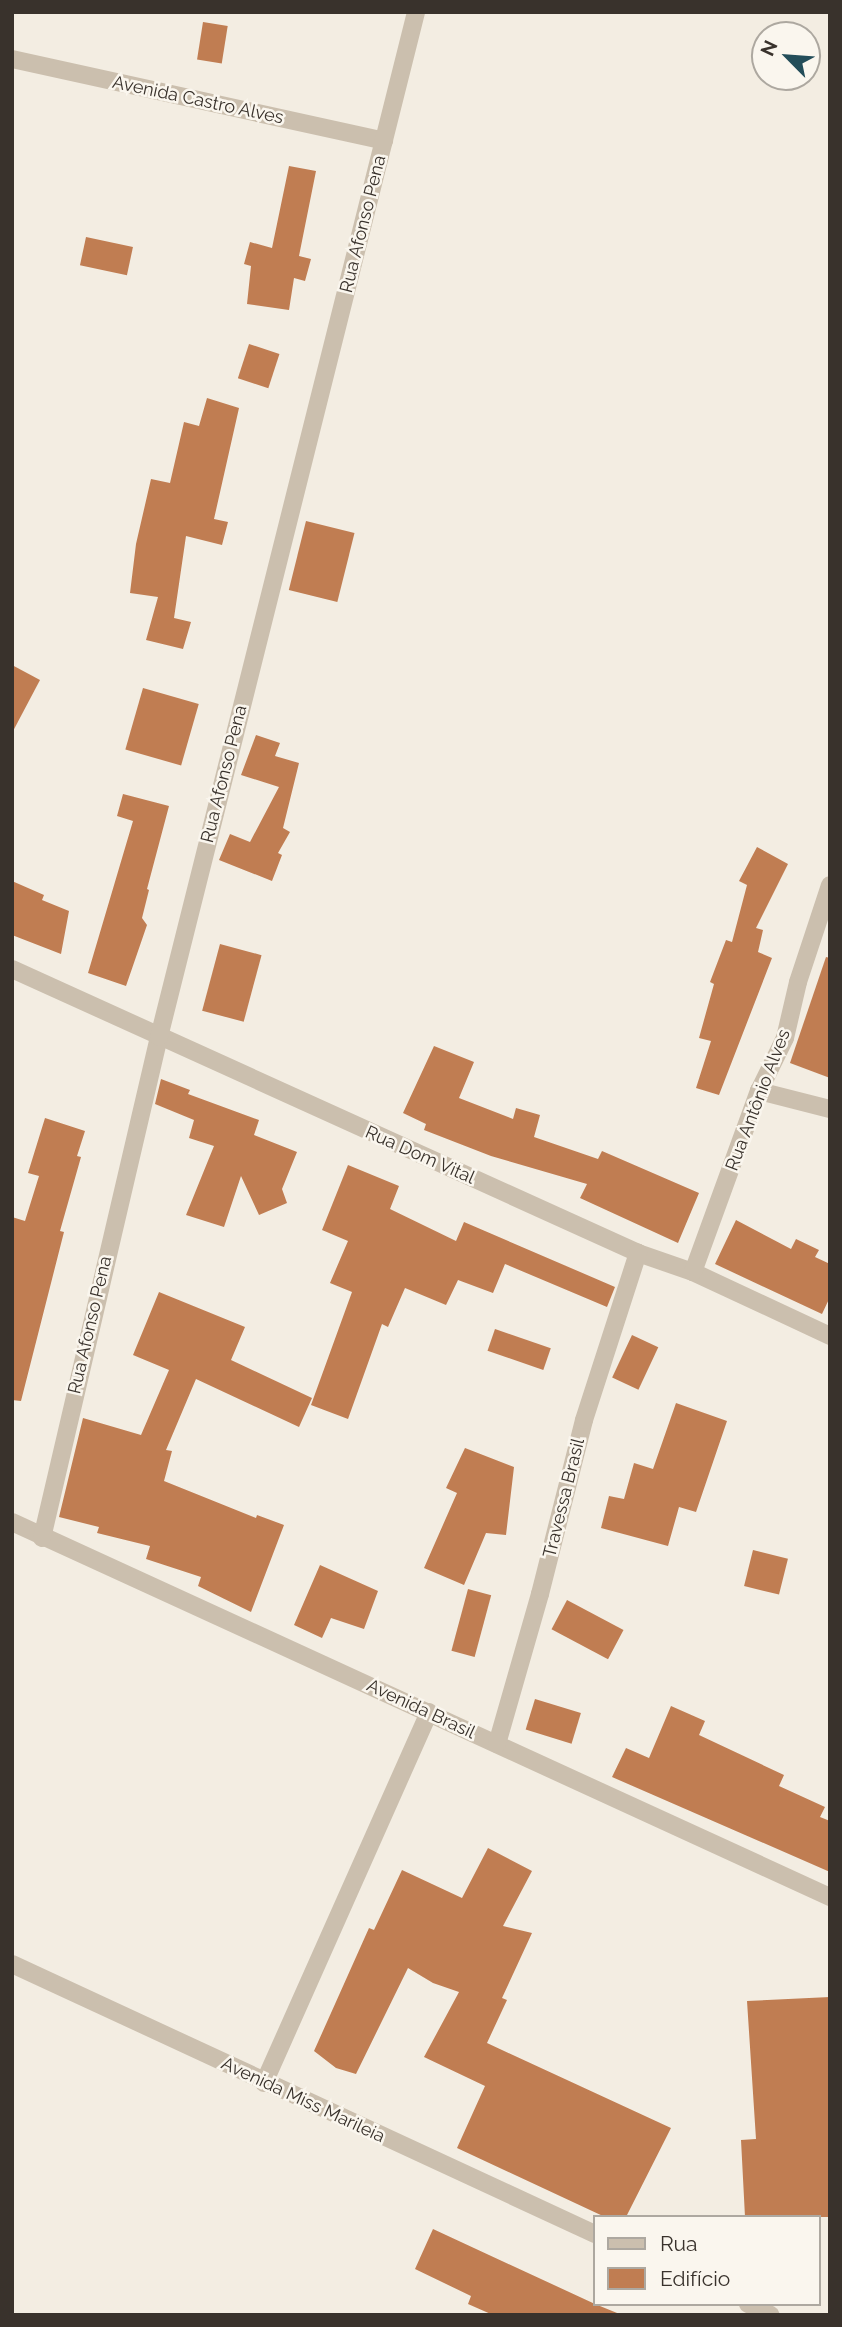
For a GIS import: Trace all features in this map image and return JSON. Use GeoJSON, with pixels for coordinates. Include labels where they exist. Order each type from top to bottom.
{"type":"FeatureCollection","features":[{"type":"Feature","properties":{"kind":"street","name":"Rua Afonso Pena"},"geometry":{"type":"LineString","coordinates":[[42,1538],[159,1037],[416,12]]}},
{"type":"Feature","properties":{"kind":"street","name":"Avenida Castro Alves"},"geometry":{"type":"LineString","coordinates":[[12,60],[384,141]]}},
{"type":"Feature","properties":{"kind":"street","name":"Rua Antônio Alves"},"geometry":{"type":"LineString","coordinates":[[693,1272],[759,1091],[785,1038],[798,982],[830,885]]}},
{"type":"Feature","properties":{"kind":"street","name":"Rua Dom Vital"},"geometry":{"type":"LineString","coordinates":[[12,969],[638,1253],[693,1272],[830,1336]]}},
{"type":"Feature","properties":{"kind":"street"},"geometry":{"type":"LineString","coordinates":[[759,1091],[830,1109]]}},
{"type":"Feature","properties":{"kind":"street","name":"Travessa Brasil"},"geometry":{"type":"LineString","coordinates":[[497,1744],[540,1594],[584,1420],[638,1253]]}},
{"type":"Feature","properties":{"kind":"street","name":"Avenida Brasil"},"geometry":{"type":"LineString","coordinates":[[12,1522],[830,1897]]}},
{"type":"Feature","properties":{"kind":"street"},"geometry":{"type":"LineString","coordinates":[[264,2083],[429,1712]]}},
{"type":"Feature","properties":{"kind":"street","name":"Avenida Miss Marileia"},"geometry":{"type":"LineString","coordinates":[[12,1964],[594,2234]]}},
{"type":"Feature","properties":{"kind":"street"},"geometry":{"type":"LineString","coordinates":[[752,2306],[771,2315]]}},
{"type":"Feature","properties":{"kind":"building"},"geometry":{"type":"Polygon","coordinates":[[[203,22],[228,26],[222,63],[197,60],[203,22]]]}},
{"type":"Feature","properties":{"kind":"building"},"geometry":{"type":"Polygon","coordinates":[[[289,166],[316,171],[299,256],[311,259],[305,281],[294,278],[289,310],[247,304],[251,266],[244,264],[250,242],[272,248],[289,166]]]}},
{"type":"Feature","properties":{"kind":"building"},"geometry":{"type":"Polygon","coordinates":[[[86,237],[133,247],[127,275],[80,265],[86,237]]]}},
{"type":"Feature","properties":{"kind":"building"},"geometry":{"type":"Polygon","coordinates":[[[249,344],[279,354],[268,388],[238,378],[249,344]]]}},
{"type":"Feature","properties":{"kind":"building"},"geometry":{"type":"Polygon","coordinates":[[[207,398],[239,408],[214,519],[228,522],[222,545],[186,536],[174,618],[191,622],[183,649],[146,640],[158,597],[130,593],[136,544],[151,479],[170,483],[184,422],[199,426],[207,398]]]}},
{"type":"Feature","properties":{"kind":"building"},"geometry":{"type":"Polygon","coordinates":[[[306,521],[355,533],[337,602],[289,590],[306,521]]]}},
{"type":"Feature","properties":{"kind":"building"},"geometry":{"type":"Polygon","coordinates":[[[12,665],[40,680],[12,733],[12,665]]]}},
{"type":"Feature","properties":{"kind":"building"},"geometry":{"type":"Polygon","coordinates":[[[143,688],[199,704],[181,766],[125,750],[143,688]]]}},
{"type":"Feature","properties":{"kind":"building"},"geometry":{"type":"Polygon","coordinates":[[[256,735],[280,743],[275,756],[299,763],[283,828],[290,832],[278,853],[282,855],[272,881],[219,860],[230,834],[250,842],[279,787],[241,775],[256,735]]]}},
{"type":"Feature","properties":{"kind":"building"},"geometry":{"type":"Polygon","coordinates":[[[123,794],[169,806],[147,889],[149,890],[142,918],[147,925],[126,986],[88,973],[133,821],[117,816],[123,794]]]}},
{"type":"Feature","properties":{"kind":"building"},"geometry":{"type":"Polygon","coordinates":[[[757,847],[788,864],[756,928],[763,930],[758,952],[772,958],[719,1095],[696,1088],[711,1041],[699,1038],[714,984],[710,982],[726,940],[732,942],[747,885],[739,881],[757,847]]]}},
{"type":"Feature","properties":{"kind":"building"},"geometry":{"type":"Polygon","coordinates":[[[12,881],[44,895],[42,900],[69,911],[61,954],[12,935],[12,881]]]}},
{"type":"Feature","properties":{"kind":"building"},"geometry":{"type":"Polygon","coordinates":[[[220,944],[262,955],[244,1022],[202,1011],[220,944]]]}},
{"type":"Feature","properties":{"kind":"building"},"geometry":{"type":"Polygon","coordinates":[[[826,957],[830,958],[830,1078],[790,1063],[826,957]]]}},
{"type":"Feature","properties":{"kind":"building"},"geometry":{"type":"Polygon","coordinates":[[[434,1046],[474,1062],[459,1098],[513,1119],[516,1108],[540,1115],[534,1137],[598,1159],[602,1151],[699,1193],[678,1243],[580,1198],[587,1184],[491,1156],[424,1130],[426,1124],[403,1113],[434,1046]]]}},
{"type":"Feature","properties":{"kind":"building"},"geometry":{"type":"Polygon","coordinates":[[[161,1079],[190,1090],[188,1094],[259,1120],[254,1135],[297,1152],[282,1189],[287,1203],[259,1215],[241,1176],[224,1227],[186,1215],[214,1146],[189,1138],[194,1120],[155,1104],[161,1079]]]}},
{"type":"Feature","properties":{"kind":"building"},"geometry":{"type":"Polygon","coordinates":[[[45,1118],[85,1131],[77,1156],[81,1157],[60,1231],[64,1232],[21,1401],[12,1400],[12,1217],[25,1221],[39,1176],[28,1173],[45,1118]]]}},
{"type":"Feature","properties":{"kind":"building"},"geometry":{"type":"Polygon","coordinates":[[[348,1165],[399,1186],[390,1209],[456,1241],[464,1222],[615,1287],[607,1307],[505,1264],[493,1293],[458,1280],[446,1305],[405,1288],[388,1327],[382,1324],[348,1419],[311,1405],[352,1292],[330,1283],[348,1241],[322,1230],[348,1165]]]}},
{"type":"Feature","properties":{"kind":"building"},"geometry":{"type":"Polygon","coordinates":[[[736,1220],[791,1249],[796,1239],[819,1250],[815,1257],[830,1264],[830,1297],[822,1314],[715,1264],[736,1220]]]}},
{"type":"Feature","properties":{"kind":"building"},"geometry":{"type":"Polygon","coordinates":[[[159,1292],[245,1327],[231,1360],[312,1398],[299,1427],[196,1379],[166,1450],[172,1451],[164,1481],[256,1518],[257,1515],[284,1525],[251,1612],[198,1586],[201,1577],[146,1559],[150,1546],[97,1533],[99,1527],[59,1517],[83,1418],[141,1435],[169,1370],[133,1355],[159,1292]]]}},
{"type":"Feature","properties":{"kind":"building"},"geometry":{"type":"Polygon","coordinates":[[[495,1329],[551,1348],[543,1370],[488,1351],[495,1329]]]}},
{"type":"Feature","properties":{"kind":"building"},"geometry":{"type":"Polygon","coordinates":[[[632,1335],[658,1347],[638,1390],[612,1378],[632,1335]]]}},
{"type":"Feature","properties":{"kind":"building"},"geometry":{"type":"Polygon","coordinates":[[[676,1403],[727,1421],[696,1512],[679,1507],[668,1546],[601,1528],[609,1496],[624,1499],[634,1463],[653,1469],[676,1403]]]}},
{"type":"Feature","properties":{"kind":"building"},"geometry":{"type":"Polygon","coordinates":[[[465,1448],[514,1467],[506,1535],[486,1533],[464,1585],[424,1568],[457,1493],[446,1488],[465,1448]]]}},
{"type":"Feature","properties":{"kind":"building"},"geometry":{"type":"Polygon","coordinates":[[[753,1550],[788,1559],[779,1595],[744,1586],[753,1550]]]}},
{"type":"Feature","properties":{"kind":"building"},"geometry":{"type":"Polygon","coordinates":[[[320,1565],[378,1591],[364,1629],[331,1618],[322,1638],[294,1625],[320,1565]]]}},
{"type":"Feature","properties":{"kind":"building"},"geometry":{"type":"Polygon","coordinates":[[[468,1589],[491,1595],[475,1657],[451,1651],[468,1589]]]}},
{"type":"Feature","properties":{"kind":"building"},"geometry":{"type":"Polygon","coordinates":[[[567,1600],[624,1630],[608,1659],[552,1629],[567,1600]]]}},
{"type":"Feature","properties":{"kind":"building"},"geometry":{"type":"Polygon","coordinates":[[[535,1699],[581,1713],[572,1744],[526,1730],[535,1699]]]}},
{"type":"Feature","properties":{"kind":"building"},"geometry":{"type":"Polygon","coordinates":[[[671,1706],[705,1721],[699,1735],[784,1775],[779,1786],[825,1807],[820,1817],[830,1821],[830,1872],[612,1777],[626,1748],[649,1758],[671,1706]]]}},
{"type":"Feature","properties":{"kind":"building"},"geometry":{"type":"Polygon","coordinates":[[[488,1848],[532,1871],[503,1926],[532,1933],[502,1998],[507,2000],[487,2043],[671,2128],[627,2215],[601,2215],[457,2148],[485,2086],[424,2057],[459,1992],[433,1983],[408,1968],[356,2074],[336,2068],[314,2051],[369,1928],[374,1930],[402,1870],[462,1898],[488,1848]]]}},
{"type":"Feature","properties":{"kind":"building"},"geometry":{"type":"Polygon","coordinates":[[[830,1997],[830,2217],[745,2215],[741,2140],[756,2139],[747,2001],[830,1997]]]}},
{"type":"Feature","properties":{"kind":"building"},"geometry":{"type":"Polygon","coordinates":[[[433,2229],[594,2304],[594,2306],[622,2315],[493,2315],[468,2304],[471,2296],[415,2269],[433,2229]]]}}]}
